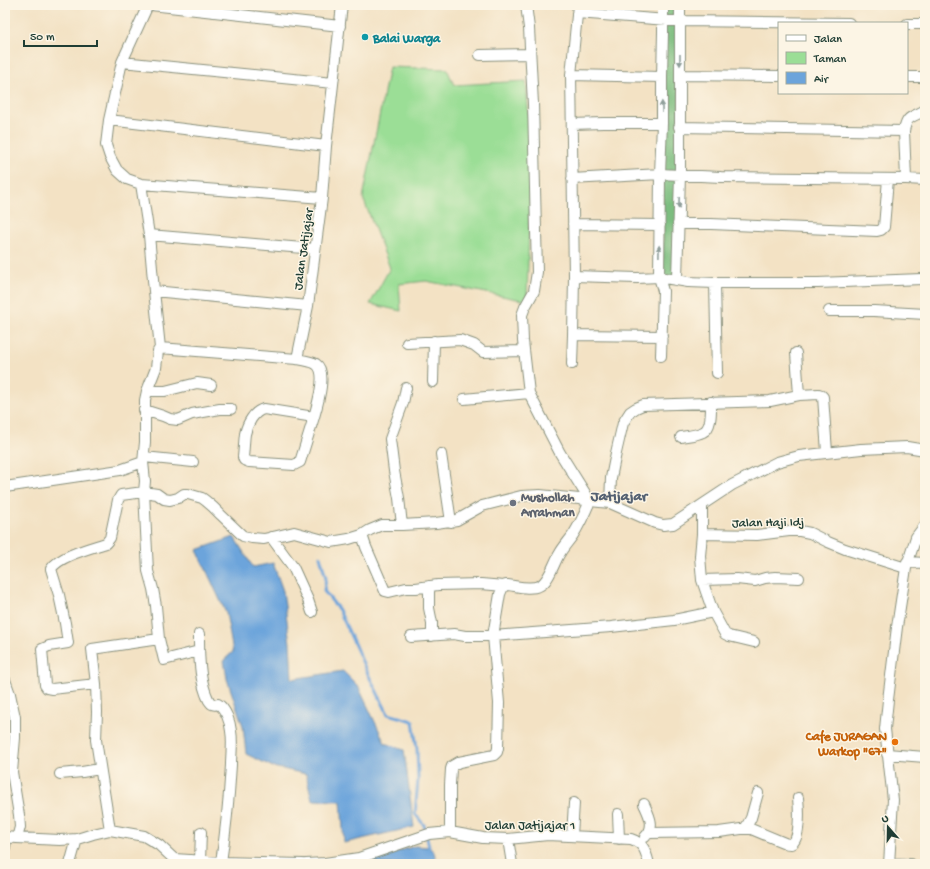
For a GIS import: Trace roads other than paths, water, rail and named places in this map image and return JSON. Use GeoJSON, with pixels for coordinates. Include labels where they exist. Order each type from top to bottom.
{"type":"FeatureCollection","features":[{"type":"Feature","properties":{"kind":"street"},"geometry":{"type":"LineString","coordinates":[[148,5],[122,62],[109,120],[106,145],[117,170],[127,179],[141,184],[322,198]]}},
{"type":"Feature","properties":{"kind":"street"},"geometry":{"type":"LineString","coordinates":[[151,5],[340,26]]}},
{"type":"Feature","properties":{"kind":"street","name":"Jalan Jatijajar"},"geometry":{"type":"LineString","coordinates":[[297,359],[308,306],[322,198],[326,146],[342,5]]}},
{"type":"Feature","properties":{"kind":"street"},"geometry":{"type":"LineString","coordinates":[[526,5],[529,28],[533,104],[537,272],[534,291],[522,315],[521,325],[524,351],[530,393],[560,453],[590,501]]}},
{"type":"Feature","properties":{"kind":"street"},"geometry":{"type":"LineString","coordinates":[[662,356],[663,291],[659,278],[663,5]]}},
{"type":"Feature","properties":{"kind":"street"},"geometry":{"type":"LineString","coordinates":[[663,291],[677,279],[680,175],[680,5]]}},
{"type":"Feature","properties":{"kind":"street"},"geometry":{"type":"LineString","coordinates":[[572,364],[574,276],[571,75],[577,9],[663,19],[793,22]]}},
{"type":"Feature","properties":{"kind":"street"},"geometry":{"type":"LineString","coordinates":[[908,24],[925,24]]}},
{"type":"Feature","properties":{"kind":"street"},"geometry":{"type":"LineString","coordinates":[[480,56],[530,54]]}},
{"type":"Feature","properties":{"kind":"street"},"geometry":{"type":"LineString","coordinates":[[122,62],[333,83]]}},
{"type":"Feature","properties":{"kind":"street"},"geometry":{"type":"LineString","coordinates":[[571,75],[662,77]]}},
{"type":"Feature","properties":{"kind":"street"},"geometry":{"type":"LineString","coordinates":[[680,75],[778,76]]}},
{"type":"Feature","properties":{"kind":"street"},"geometry":{"type":"LineString","coordinates":[[908,77],[925,77]]}},
{"type":"Feature","properties":{"kind":"street"},"geometry":{"type":"LineString","coordinates":[[906,179],[905,124],[908,119],[925,110]]}},
{"type":"Feature","properties":{"kind":"street"},"geometry":{"type":"LineString","coordinates":[[109,120],[326,146]]}},
{"type":"Feature","properties":{"kind":"street"},"geometry":{"type":"LineString","coordinates":[[572,124],[662,123]]}},
{"type":"Feature","properties":{"kind":"street"},"geometry":{"type":"LineString","coordinates":[[679,127],[904,131]]}},
{"type":"Feature","properties":{"kind":"street"},"geometry":{"type":"LineString","coordinates":[[572,179],[660,174],[925,180]]}},
{"type":"Feature","properties":{"kind":"street"},"geometry":{"type":"LineString","coordinates":[[678,224],[711,224],[877,232],[884,227],[888,179]]}},
{"type":"Feature","properties":{"kind":"street"},"geometry":{"type":"LineString","coordinates":[[141,184],[149,235],[160,348],[158,351],[156,368],[144,400],[144,492],[148,571],[153,589],[159,639],[164,660],[199,651]]}},
{"type":"Feature","properties":{"kind":"street"},"geometry":{"type":"LineString","coordinates":[[573,224],[660,225]]}},
{"type":"Feature","properties":{"kind":"street"},"geometry":{"type":"LineString","coordinates":[[149,235],[315,249]]}},
{"type":"Feature","properties":{"kind":"street"},"geometry":{"type":"LineString","coordinates":[[574,276],[659,278],[677,279],[688,282],[715,283],[818,283],[922,279]]}},
{"type":"Feature","properties":{"kind":"street"},"geometry":{"type":"LineString","coordinates":[[715,283],[717,373]]}},
{"type":"Feature","properties":{"kind":"street"},"geometry":{"type":"LineString","coordinates":[[154,291],[308,306]]}},
{"type":"Feature","properties":{"kind":"street"},"geometry":{"type":"LineString","coordinates":[[829,311],[874,311],[925,314]]}},
{"type":"Feature","properties":{"kind":"street"},"geometry":{"type":"LineString","coordinates":[[573,334],[662,336]]}},
{"type":"Feature","properties":{"kind":"street"},"geometry":{"type":"LineString","coordinates":[[407,342],[460,340],[474,344],[483,352],[524,351]]}},
{"type":"Feature","properties":{"kind":"street"},"geometry":{"type":"LineString","coordinates":[[433,382],[434,341]]}},
{"type":"Feature","properties":{"kind":"street"},"geometry":{"type":"LineString","coordinates":[[160,348],[297,359],[316,364],[318,366],[321,372],[322,390],[302,459],[299,463],[294,465],[247,462],[243,457],[245,433],[249,422],[258,411],[264,409],[314,417]]}},
{"type":"Feature","properties":{"kind":"street"},"geometry":{"type":"LineString","coordinates":[[796,353],[799,395]]}},
{"type":"Feature","properties":{"kind":"street"},"geometry":{"type":"LineString","coordinates":[[147,391],[165,390],[197,383],[211,386]]}},
{"type":"Feature","properties":{"kind":"street"},"geometry":{"type":"LineString","coordinates":[[402,525],[390,439],[404,403],[406,388]]}},
{"type":"Feature","properties":{"kind":"street"},"geometry":{"type":"LineString","coordinates":[[464,399],[530,393]]}},
{"type":"Feature","properties":{"kind":"street"},"geometry":{"type":"LineString","coordinates":[[610,503],[611,478],[623,423],[630,412],[643,405],[770,401],[799,395],[818,394],[823,397],[827,452]]}},
{"type":"Feature","properties":{"kind":"street"},"geometry":{"type":"LineString","coordinates":[[681,437],[703,432],[707,429],[710,422],[711,402]]}},
{"type":"Feature","properties":{"kind":"street"},"geometry":{"type":"LineString","coordinates":[[144,410],[170,419],[178,420],[192,414],[220,409],[231,409]]}},
{"type":"Feature","properties":{"kind":"street"},"geometry":{"type":"LineString","coordinates":[[96,684],[52,689],[47,688],[45,685],[42,649],[49,646],[68,643],[59,595],[51,569],[62,558],[106,543],[110,538],[118,500],[121,495],[144,492],[157,494],[164,499],[170,500],[178,498],[184,494],[197,496],[213,507],[243,536],[257,539],[294,532],[331,542],[349,539],[382,525],[451,522],[462,518],[482,506],[520,496],[540,495],[610,503],[647,520],[664,525],[675,523],[732,485],[777,462],[799,456],[861,449],[907,447],[925,450]]}},
{"type":"Feature","properties":{"kind":"street"},"geometry":{"type":"LineString","coordinates":[[442,454],[451,522]]}},
{"type":"Feature","properties":{"kind":"street"},"geometry":{"type":"LineString","coordinates":[[5,487],[120,470],[144,460],[193,462]]}},
{"type":"Feature","properties":{"kind":"street"},"geometry":{"type":"LineString","coordinates":[[362,534],[366,547],[386,591],[389,592],[406,588],[474,584],[504,586],[508,584],[526,588],[536,587],[544,583],[548,577],[560,552],[583,518],[590,501]]}},
{"type":"Feature","properties":{"kind":"street"},"geometry":{"type":"LineString","coordinates":[[702,505],[700,556],[702,580],[713,612],[725,634],[754,642]]}},
{"type":"Feature","properties":{"kind":"street"},"geometry":{"type":"LineString","coordinates":[[910,864],[889,863],[893,800],[885,729],[906,565],[916,537],[925,525]]}},
{"type":"Feature","properties":{"kind":"street","name":"Jalan Haji Idj"},"geometry":{"type":"LineString","coordinates":[[702,534],[757,535],[800,531],[810,533],[845,549],[890,562],[906,565],[925,563]]}},
{"type":"Feature","properties":{"kind":"street"},"geometry":{"type":"LineString","coordinates":[[271,537],[293,567],[312,612]]}},
{"type":"Feature","properties":{"kind":"street"},"geometry":{"type":"LineString","coordinates":[[702,580],[737,579],[755,581],[775,577],[799,578]]}},
{"type":"Feature","properties":{"kind":"street"},"geometry":{"type":"LineString","coordinates":[[429,586],[429,608],[432,623],[432,636]]}},
{"type":"Feature","properties":{"kind":"street"},"geometry":{"type":"LineString","coordinates":[[450,832],[450,785],[452,766],[459,762],[494,754],[497,752],[498,748],[499,703],[493,636],[500,594],[504,586]]}},
{"type":"Feature","properties":{"kind":"street"},"geometry":{"type":"LineString","coordinates":[[411,637],[454,634],[465,636],[493,636],[611,627],[674,620],[713,612]]}},
{"type":"Feature","properties":{"kind":"street"},"geometry":{"type":"LineString","coordinates":[[198,634],[203,687],[211,704],[218,704],[222,706],[231,730],[227,818],[221,862]]}},
{"type":"Feature","properties":{"kind":"street"},"geometry":{"type":"LineString","coordinates":[[110,830],[96,740],[96,684],[92,649],[159,639]]}},
{"type":"Feature","properties":{"kind":"street"},"geometry":{"type":"LineString","coordinates":[[5,680],[15,717],[12,772],[20,827],[17,838]]}},
{"type":"Feature","properties":{"kind":"street"},"geometry":{"type":"LineString","coordinates":[[887,754],[925,757]]}},
{"type":"Feature","properties":{"kind":"street"},"geometry":{"type":"LineString","coordinates":[[60,774],[100,769]]}},
{"type":"Feature","properties":{"kind":"street"},"geometry":{"type":"LineString","coordinates":[[745,829],[751,818],[758,793]]}},
{"type":"Feature","properties":{"kind":"street"},"geometry":{"type":"LineString","coordinates":[[649,833],[719,832],[751,829],[790,844],[793,843],[796,837],[799,825],[798,798]]}},
{"type":"Feature","properties":{"kind":"street"},"geometry":{"type":"LineString","coordinates":[[572,836],[574,803]]}},
{"type":"Feature","properties":{"kind":"street"},"geometry":{"type":"LineString","coordinates":[[636,841],[645,837],[649,833],[651,827],[649,816],[644,804]]}},
{"type":"Feature","properties":{"kind":"street"},"geometry":{"type":"LineString","coordinates":[[618,814],[619,839]]}},
{"type":"Feature","properties":{"kind":"street","name":"Jalan Jatijajar 1"},"geometry":{"type":"LineString","coordinates":[[5,837],[60,840],[77,839],[110,830],[144,836],[159,845],[175,862],[200,861],[304,864],[325,863],[358,858],[426,835],[450,832],[483,838],[508,839],[548,835],[636,841]]}},
{"type":"Feature","properties":{"kind":"street"},"geometry":{"type":"LineString","coordinates":[[200,861],[201,832]]}},
{"type":"Feature","properties":{"kind":"street"},"geometry":{"type":"LineString","coordinates":[[5,837],[5,848]]}},
{"type":"Feature","properties":{"kind":"street"},"geometry":{"type":"LineString","coordinates":[[70,864],[77,839]]}},
{"type":"Feature","properties":{"kind":"street"},"geometry":{"type":"LineString","coordinates":[[508,839],[512,864]]}},
{"type":"Feature","properties":{"kind":"street"},"geometry":{"type":"LineString","coordinates":[[636,841],[643,847],[648,864]]}},
{"type":"Feature","properties":{"kind":"water"},"geometry":{"type":"Polygon","coordinates":[[[234,537],[253,567],[273,563],[283,591],[290,643],[292,679],[343,671],[358,686],[385,743],[404,750],[414,827],[344,843],[341,801],[312,800],[306,774],[273,767],[246,754],[243,726],[227,679],[224,660],[233,652],[226,613],[197,550],[234,537]]]}},
{"type":"Feature","properties":{"kind":"water"},"geometry":{"type":"Polygon","coordinates":[[[415,846],[429,847],[434,852],[437,864],[358,864],[415,846]]]}},
{"type":"Feature","properties":{"kind":"waterway"},"geometry":{"type":"LineString","coordinates":[[320,556],[326,578],[324,591],[339,610],[388,714],[413,721],[417,749],[418,779],[415,814],[424,825],[429,847]]}},
{"type":"Feature","properties":{"kind":"place","name":"Balai Warga"},"geometry":{"type":"Point","coordinates":[365,37]}},
{"type":"Feature","properties":{"kind":"place","name":"Mushollah Arrahman"},"geometry":{"type":"Point","coordinates":[513,503]}},
{"type":"Feature","properties":{"kind":"place","name":"Cafe JURAGAN Warkop \"67\""},"geometry":{"type":"Point","coordinates":[895,742]}},
{"type":"Feature","properties":{"kind":"district","name":"Jatijajar"},"geometry":{"type":"Point","coordinates":[619,495]}}]}
